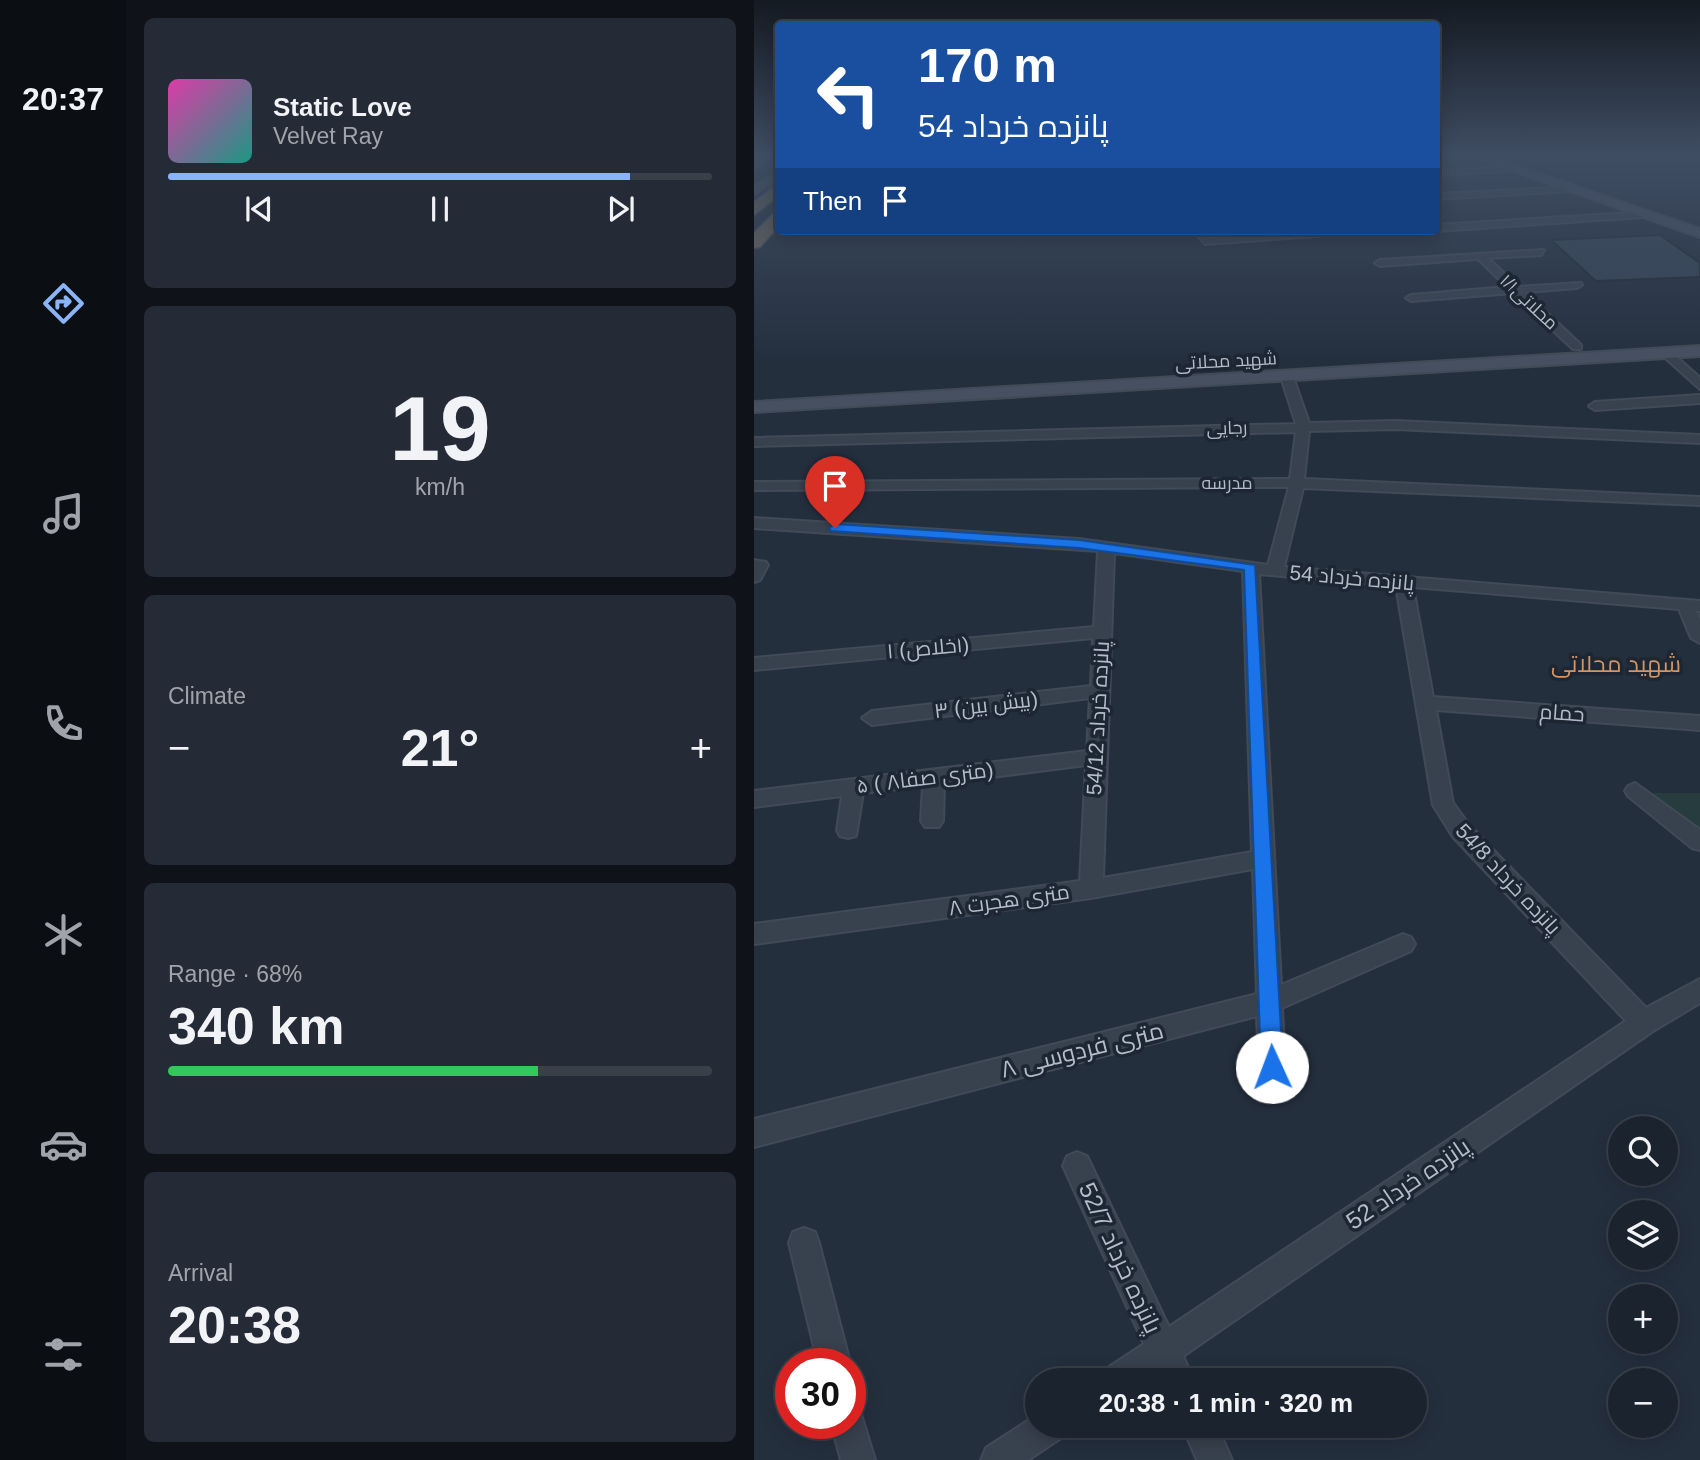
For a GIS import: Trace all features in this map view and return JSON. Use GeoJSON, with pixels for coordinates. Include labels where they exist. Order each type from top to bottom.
{"type":"FeatureCollection","features":[{"type":"Feature","properties":{"kind":"highway"},"geometry":{"type":"LineString","coordinates":[[754,243],[772,224]]}},
{"type":"Feature","properties":{"kind":"main road"},"geometry":{"type":"LineString","coordinates":[[1673,224],[1700,233]]}},
{"type":"Feature","properties":{"kind":"main road","name":"شهید محلاتی"},"geometry":{"type":"LineString","coordinates":[[754,392],[1700,341]]}},
{"type":"Feature","properties":{"kind":"main road","name":"شهید محلاتی"},"geometry":{"type":"LineString","coordinates":[[754,407],[1700,351]]}},
{"type":"Feature","properties":{"kind":"street"},"geometry":{"type":"LineString","coordinates":[[1440,228],[1493,224]]}},
{"type":"Feature","properties":{"kind":"street"},"geometry":{"type":"LineString","coordinates":[[1201,235],[1205,242],[1316,235]]}},
{"type":"Feature","properties":{"kind":"street"},"geometry":{"type":"LineString","coordinates":[[1380,263],[1540,252]]}},
{"type":"Feature","properties":{"kind":"street","name":"محلاتی۱/۱"},"geometry":{"type":"LineString","coordinates":[[1481,257],[1577,347]]}},
{"type":"Feature","properties":{"kind":"street"},"geometry":{"type":"LineString","coordinates":[[1411,298],[1577,285]]}},
{"type":"Feature","properties":{"kind":"street"},"geometry":{"type":"LineString","coordinates":[[1666,353],[1700,385]]}},
{"type":"Feature","properties":{"kind":"street"},"geometry":{"type":"LineString","coordinates":[[1275,571],[1296,483],[1303,426],[1287,377]]}},
{"type":"Feature","properties":{"kind":"street"},"geometry":{"type":"LineString","coordinates":[[1595,406],[1700,399]]}},
{"type":"Feature","properties":{"kind":"street","name":"رجایی"},"geometry":{"type":"LineString","coordinates":[[754,442],[1396,425],[1700,439]]}},
{"type":"Feature","properties":{"kind":"street","name":"مدرسه"},"geometry":{"type":"LineString","coordinates":[[754,486],[1296,483],[1700,501]]}},
{"type":"Feature","properties":{"kind":"street","name":"پانزده خرداد 54"},"geometry":{"type":"LineString","coordinates":[[754,523],[1106,548],[1275,571],[1693,606]]}},
{"type":"Feature","properties":{"kind":"street","name":"پانزده خرداد 54/12"},"geometry":{"type":"LineString","coordinates":[[1091,889],[1106,548]]}},
{"type":"Feature","properties":{"kind":"street"},"geometry":{"type":"LineString","coordinates":[[754,565],[760,565],[754,577]]}},
{"type":"Feature","properties":{"kind":"street"},"geometry":{"type":"LineString","coordinates":[[1251,567],[1272,1067]]}},
{"type":"Feature","properties":{"kind":"street","name":"پانزده خرداد 54/8"},"geometry":{"type":"LineString","coordinates":[[1404,583],[1443,805],[1461,831],[1644,1023]]}},
{"type":"Feature","properties":{"kind":"street"},"geometry":{"type":"LineString","coordinates":[[1693,606],[1700,638]]}},
{"type":"Feature","properties":{"kind":"street","name":"۱ (اخلاص)"},"geometry":{"type":"LineString","coordinates":[[754,664],[1102,632]]}},
{"type":"Feature","properties":{"kind":"street","name":"۳ (پیش بین)"},"geometry":{"type":"LineString","coordinates":[[872,718],[1099,691]]}},
{"type":"Feature","properties":{"kind":"street","name":"حمام"},"geometry":{"type":"LineString","coordinates":[[1425,703],[1700,723]]}},
{"type":"Feature","properties":{"kind":"street","name":"۵ ( ۸متری صفا)"},"geometry":{"type":"LineString","coordinates":[[754,799],[1096,757]]}},
{"type":"Feature","properties":{"kind":"street"},"geometry":{"type":"LineString","coordinates":[[932,821],[934,777]]}},
{"type":"Feature","properties":{"kind":"street"},"geometry":{"type":"LineString","coordinates":[[848,830],[854,787]]}},
{"type":"Feature","properties":{"kind":"street"},"geometry":{"type":"LineString","coordinates":[[1635,791],[1700,842]]}},
{"type":"Feature","properties":{"kind":"street","name":"۸ متری هجرت"},"geometry":{"type":"LineString","coordinates":[[754,934],[1091,889],[1262,859]]}},
{"type":"Feature","properties":{"kind":"street","name":"۸ متری فردوسی"},"geometry":{"type":"LineString","coordinates":[[754,1133],[1269,1002],[1403,944]]}},
{"type":"Feature","properties":{"kind":"street","name":"پانزده خرداد 52"},"geometry":{"type":"LineString","coordinates":[[1138,1368],[1644,1023],[1700,990]]}},
{"type":"Feature","properties":{"kind":"street","name":"پانزده خرداد 52/7"},"geometry":{"type":"LineString","coordinates":[[1077,1166],[1172,1368]]}},
{"type":"Feature","properties":{"kind":"street"},"geometry":{"type":"LineString","coordinates":[[804,1242],[830,1348]]}},
{"type":"Feature","properties":{"kind":"street"},"geometry":{"type":"LineString","coordinates":[[998,1460],[1031,1438]]}},
{"type":"Feature","properties":{"kind":"street"},"geometry":{"type":"LineString","coordinates":[[1205,1438],[1215,1460]]}},
{"type":"Feature","properties":{"kind":"street"},"geometry":{"type":"LineString","coordinates":[[852,1439],[858,1460]]}},
{"type":"Feature","properties":{"kind":"green space"},"geometry":{"type":"Polygon","coordinates":[[[1649,793],[1700,793],[1700,833],[1649,793]]]}},
{"type":"Feature","properties":{"kind":"building"},"geometry":{"type":"Polygon","coordinates":[[[1660,235],[1700,263],[1700,277],[1596,281],[1551,240],[1660,235]]]}},
{"type":"Feature","properties":{"kind":"district","name":"شهید محلاتی"},"geometry":{"type":"Point","coordinates":[1616,664]}},
{"type":"Feature","properties":{"kind":"route"},"geometry":{"type":"LineString","coordinates":[[835,528],[1079,544],[1251,567],[1272,1067]]}}]}
